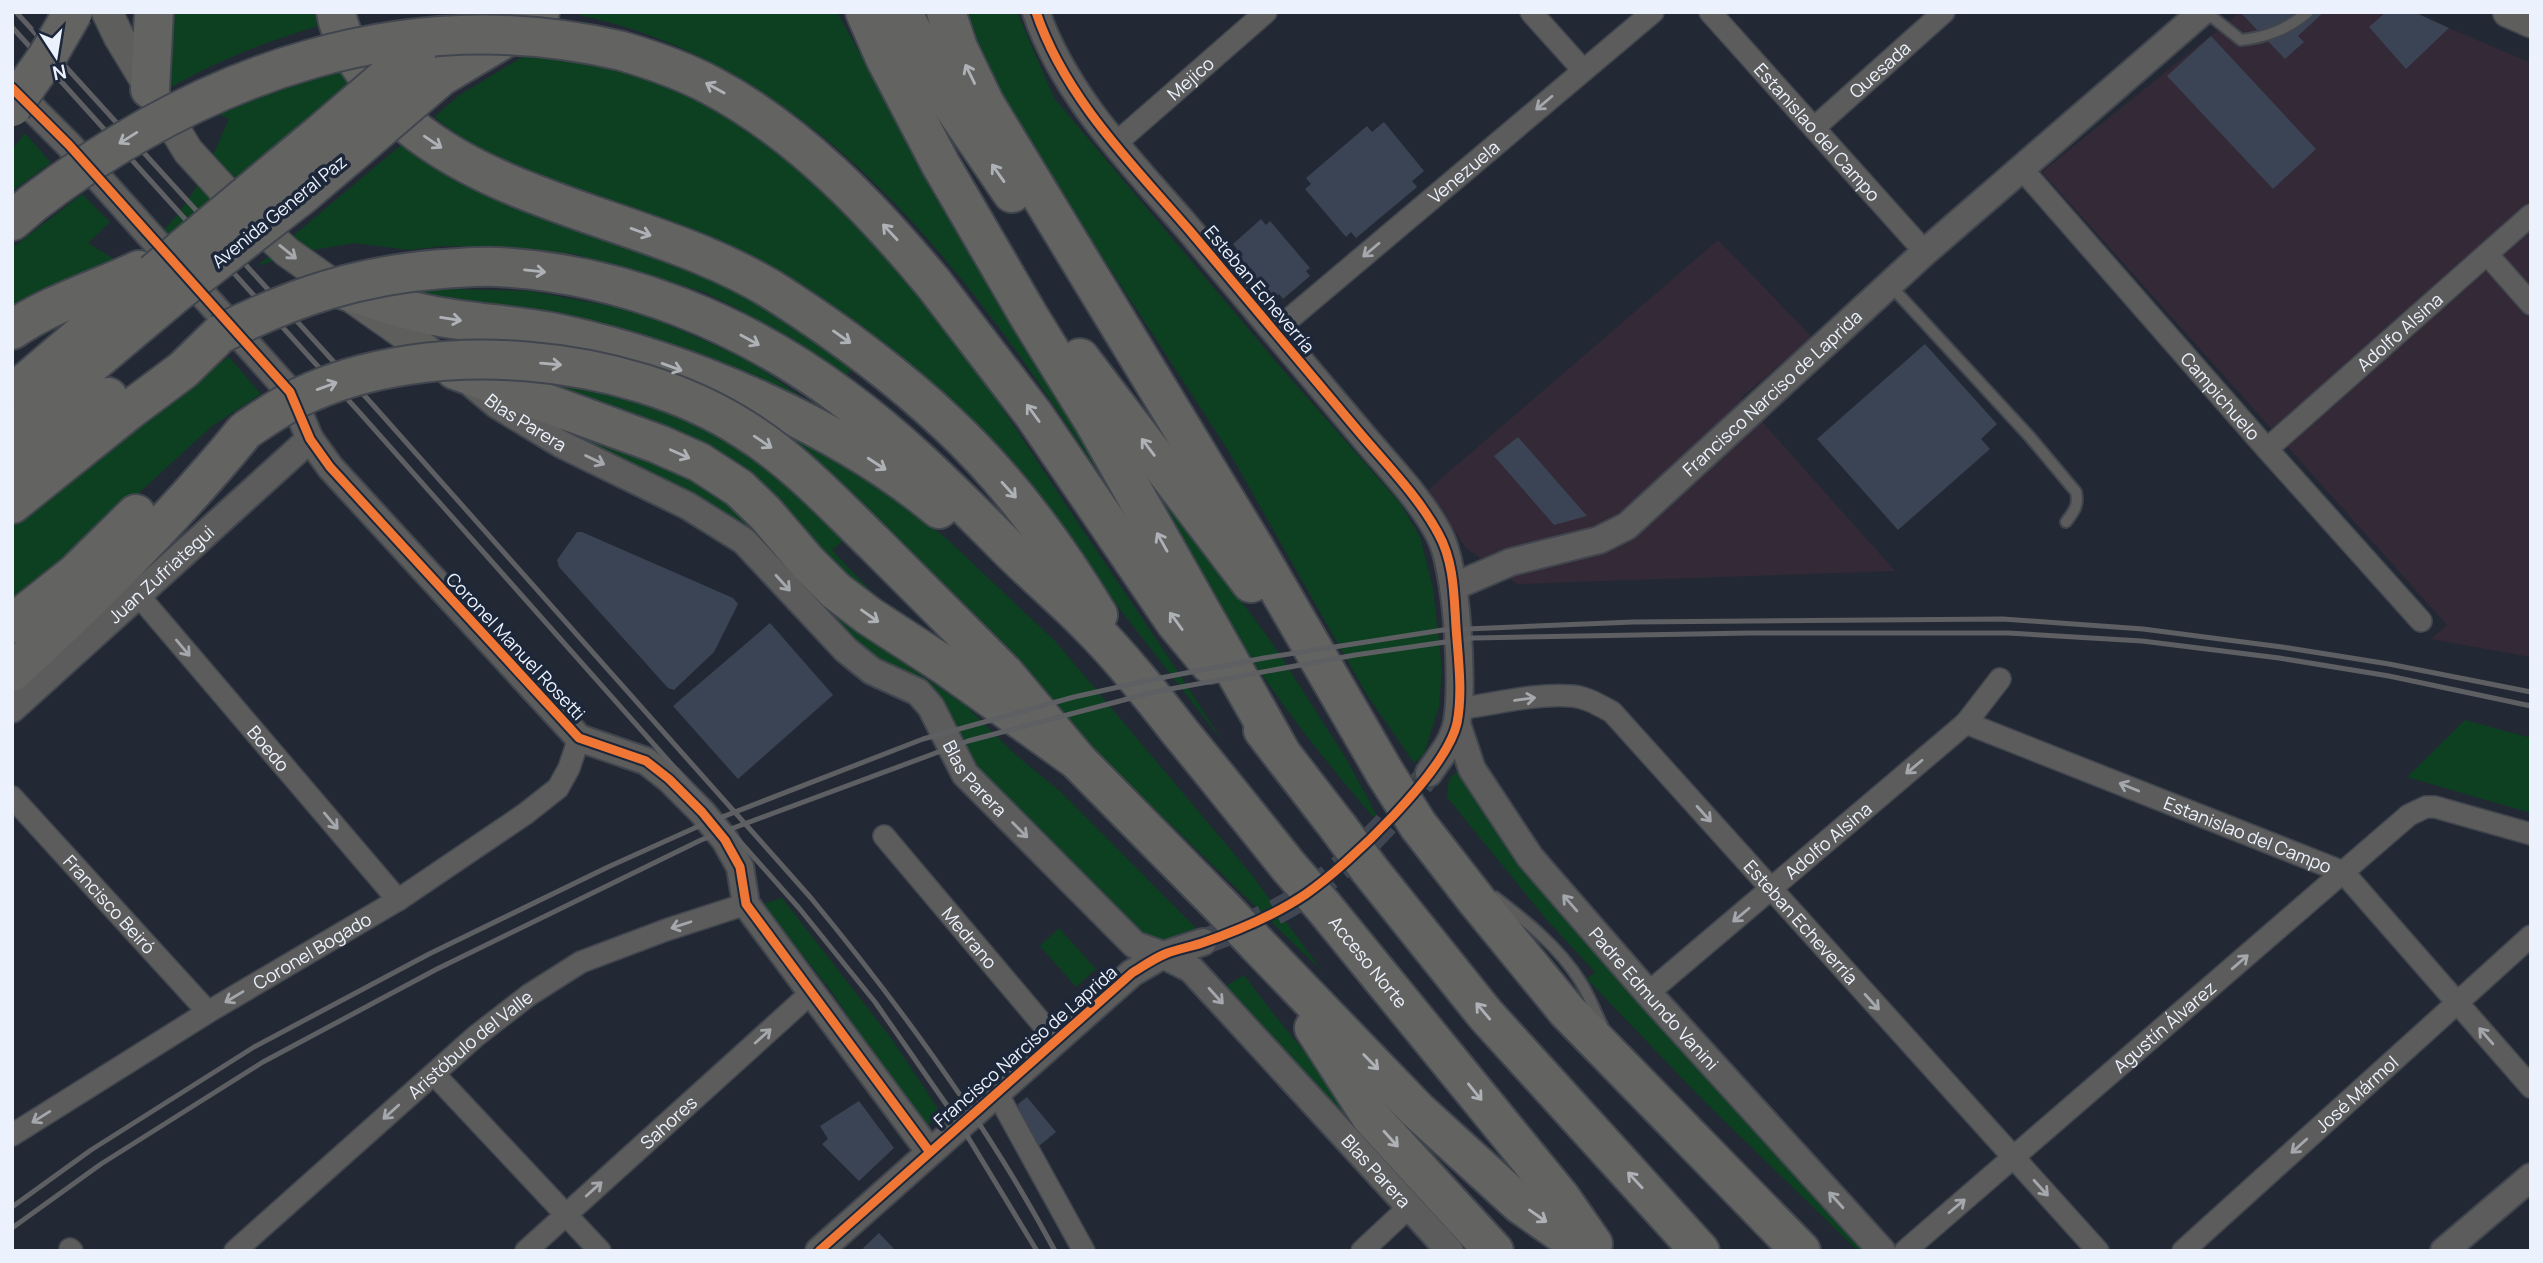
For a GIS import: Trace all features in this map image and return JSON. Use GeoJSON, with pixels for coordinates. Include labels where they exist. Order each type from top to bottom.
{"type":"FeatureCollection","features":[{"type":"Feature","properties":{"kind":"highway"},"geometry":{"type":"LineString","coordinates":[[12,107],[47,57],[73,12]]}},
{"type":"Feature","properties":{"kind":"highway"},"geometry":{"type":"LineString","coordinates":[[150,89],[153,12]]}},
{"type":"Feature","properties":{"kind":"highway"},"geometry":{"type":"LineString","coordinates":[[336,12],[359,66],[396,114],[437,145],[509,183],[721,262],[778,294],[849,343],[949,424],[1018,500],[1069,567],[1134,675]]}},
{"type":"Feature","properties":{"kind":"highway","name":"Avenida General Paz"},"geometry":{"type":"LineString","coordinates":[[432,68],[463,12]]}},
{"type":"Feature","properties":{"kind":"highway","name":"Avenida General Paz"},"geometry":{"type":"LineString","coordinates":[[12,394],[163,272],[290,182],[432,68],[509,12]]}},
{"type":"Feature","properties":{"kind":"highway"},"geometry":{"type":"LineString","coordinates":[[432,68],[512,34],[540,12]]}},
{"type":"Feature","properties":{"kind":"highway"},"geometry":{"type":"LineString","coordinates":[[853,12],[885,58]]}},
{"type":"Feature","properties":{"kind":"highway"},"geometry":{"type":"LineString","coordinates":[[865,12],[885,58],[942,165],[1030,318],[1093,420],[1280,751]]}},
{"type":"Feature","properties":{"kind":"highway"},"geometry":{"type":"LineString","coordinates":[[902,12],[943,89],[970,132],[1062,266],[1142,365]]}},
{"type":"Feature","properties":{"kind":"highway"},"geometry":{"type":"LineString","coordinates":[[946,12],[958,48],[985,104],[1080,257],[1142,365],[1254,547],[1385,774],[1418,825],[1560,1002],[1801,1251]]}},
{"type":"Feature","properties":{"kind":"highway"},"geometry":{"type":"LineString","coordinates":[[23,212],[123,140],[177,108],[238,78],[291,58],[397,32],[480,27],[539,31],[597,43],[655,61],[709,85],[738,102],[802,148],[858,198],[901,244],[1034,415],[1175,622],[1280,751],[1369,869],[1485,1014],[1696,1244]]}},
{"type":"Feature","properties":{"kind":"highway"},"geometry":{"type":"LineString","coordinates":[[991,247],[1058,328],[1240,569],[1313,653]]}},
{"type":"Feature","properties":{"kind":"highway"},"geometry":{"type":"LineString","coordinates":[[12,463],[220,334],[299,298],[385,276],[442,269],[495,267],[550,272],[615,285],[670,303],[739,334],[841,396],[897,440],[1089,625],[1134,675]]}},
{"type":"Feature","properties":{"kind":"highway"},"geometry":{"type":"LineString","coordinates":[[12,330],[72,299],[163,272]]}},
{"type":"Feature","properties":{"kind":"highway","name":"Avenida General Paz"},"geometry":{"type":"LineString","coordinates":[[12,432],[163,272]]}},
{"type":"Feature","properties":{"kind":"highway"},"geometry":{"type":"LineString","coordinates":[[338,288],[433,316],[559,333],[644,357],[742,392],[832,435],[918,491],[1001,561],[1089,625]]}},
{"type":"Feature","properties":{"kind":"highway"},"geometry":{"type":"LineString","coordinates":[[12,624],[75,574],[162,490],[204,455],[301,396],[367,373],[448,360],[489,359],[558,364],[609,374],[698,405],[743,428],[805,475],[1005,674],[1077,760],[1438,1129],[1520,1203],[1587,1251]]}},
{"type":"Feature","properties":{"kind":"highway"},"geometry":{"type":"LineString","coordinates":[[12,504],[128,411],[178,362]]}},
{"type":"Feature","properties":{"kind":"highway"},"geometry":{"type":"LineString","coordinates":[[455,370],[658,444],[699,462],[738,488],[765,513],[836,591],[1077,760]]}},
{"type":"Feature","properties":{"kind":"highway"},"geometry":{"type":"LineString","coordinates":[[12,672],[64,625],[211,473],[245,431]]}},
{"type":"Feature","properties":{"kind":"highway","name":"Acceso Norte"},"geometry":{"type":"LineString","coordinates":[[1134,675],[1561,1198],[1597,1251]]}},
{"type":"Feature","properties":{"kind":"highway"},"geometry":{"type":"LineString","coordinates":[[1264,952],[1371,1117],[1494,1251]]}},
{"type":"Feature","properties":{"kind":"main road"},"geometry":{"type":"LineString","coordinates":[[107,12],[188,151],[242,210],[287,252],[455,370]]}},
{"type":"Feature","properties":{"kind":"main road"},"geometry":{"type":"LineString","coordinates":[[2508,12],[2531,22]]}},
{"type":"Feature","properties":{"kind":"street","name":"Esteban Echeverría"},"geometry":{"type":"LineString","coordinates":[[1036,12],[1047,42],[1073,88],[1115,144],[1422,509],[1443,543],[1453,587]]}},
{"type":"Feature","properties":{"kind":"street","name":"Mejico"},"geometry":{"type":"LineString","coordinates":[[1115,144],[1266,12]]}},
{"type":"Feature","properties":{"kind":"street"},"geometry":{"type":"LineString","coordinates":[[1531,12],[1583,70]]}},
{"type":"Feature","properties":{"kind":"street","name":"Venezuela"},"geometry":{"type":"LineString","coordinates":[[1275,331],[1653,12]]}},
{"type":"Feature","properties":{"kind":"street","name":"Estanislao del Campo"},"geometry":{"type":"LineString","coordinates":[[1710,12],[1924,252]]}},
{"type":"Feature","properties":{"kind":"street","name":"Quesada"},"geometry":{"type":"LineString","coordinates":[[1814,128],[1944,12]]}},
{"type":"Feature","properties":{"kind":"street","name":"Francisco Narciso de Laprida"},"geometry":{"type":"LineString","coordinates":[[1453,587],[1511,562],[1599,540],[1627,526],[1924,252],[2204,12]]}},
{"type":"Feature","properties":{"kind":"street","name":"Coronel Manuel Rosetti"},"geometry":{"type":"LineString","coordinates":[[12,88],[69,145],[290,392],[310,439],[330,467],[579,738],[646,761],[686,795],[725,840],[740,867],[746,904],[929,1151]]}},
{"type":"Feature","properties":{"kind":"street","name":"Campichuelo"},"geometry":{"type":"LineString","coordinates":[[2021,168],[2421,621]]}},
{"type":"Feature","properties":{"kind":"street","name":"Adolfo Alsina"},"geometry":{"type":"LineString","coordinates":[[2267,449],[2531,215]]}},
{"type":"Feature","properties":{"kind":"street"},"geometry":{"type":"LineString","coordinates":[[2487,254],[2531,304]]}},
{"type":"Feature","properties":{"kind":"street","name":"Blas Parera"},"geometry":{"type":"LineString","coordinates":[[455,370],[497,405],[561,444],[688,506],[744,541],[846,650],[872,671],[918,692],[931,707],[965,774],[1135,945],[1191,969],[1450,1251]]}},
{"type":"Feature","properties":{"kind":"street","name":"Juan Zufriategui"},"geometry":{"type":"LineString","coordinates":[[12,709],[310,439]]}},
{"type":"Feature","properties":{"kind":"street"},"geometry":{"type":"LineString","coordinates":[[1429,773],[1447,747],[1457,717],[1458,666],[1453,587]]}},
{"type":"Feature","properties":{"kind":"street","name":"Boedo"},"geometry":{"type":"LineString","coordinates":[[139,596],[398,900]]}},
{"type":"Feature","properties":{"kind":"street","name":"Adolfo Alsina"},"geometry":{"type":"LineString","coordinates":[[1648,993],[1966,723],[2000,679]]}},
{"type":"Feature","properties":{"kind":"street","name":"Esteban Echeverría"},"geometry":{"type":"LineString","coordinates":[[1457,717],[1547,696],[1574,696],[1594,702],[1612,712],[2098,1251]]}},
{"type":"Feature","properties":{"kind":"street","name":"Padre Edmundo Vanini"},"geometry":{"type":"LineString","coordinates":[[1457,717],[1472,769],[1530,857],[1648,993],[1882,1251]]}},
{"type":"Feature","properties":{"kind":"street","name":"Estanislao del Campo"},"geometry":{"type":"LineString","coordinates":[[1966,723],[2343,872],[2531,1087]]}},
{"type":"Feature","properties":{"kind":"street","name":"Coronel Bogado"},"geometry":{"type":"LineString","coordinates":[[12,1135],[208,1012],[398,900],[525,814],[558,788],[569,768],[579,738]]}},
{"type":"Feature","properties":{"kind":"street","name":"Francisco Beiró"},"geometry":{"type":"LineString","coordinates":[[12,797],[208,1012]]}},
{"type":"Feature","properties":{"kind":"street","name":"Agustín Álvarez"},"geometry":{"type":"LineString","coordinates":[[1905,1251],[2409,816],[2426,807],[2435,807],[2531,834]]}},
{"type":"Feature","properties":{"kind":"street","name":"Medrano"},"geometry":{"type":"LineString","coordinates":[[884,836],[1056,1040]]}},
{"type":"Feature","properties":{"kind":"street","name":"Aristóbulo del Valle"},"geometry":{"type":"LineString","coordinates":[[235,1251],[476,1036],[529,995],[581,962],[746,904]]}},
{"type":"Feature","properties":{"kind":"street","name":"José Mármol"},"geometry":{"type":"LineString","coordinates":[[2183,1251],[2531,936]]}},
{"type":"Feature","properties":{"kind":"street","name":"Francisco Narciso de Laprida"},"geometry":{"type":"LineString","coordinates":[[819,1251],[1132,973],[1163,955],[1203,943]]}},
{"type":"Feature","properties":{"kind":"street","name":"Sahores"},"geometry":{"type":"LineString","coordinates":[[526,1251],[811,993]]}},
{"type":"Feature","properties":{"kind":"street"},"geometry":{"type":"LineString","coordinates":[[434,1074],[600,1251]]}},
{"type":"Feature","properties":{"kind":"street"},"geometry":{"type":"LineString","coordinates":[[997,1093],[1084,1251]]}},
{"type":"Feature","properties":{"kind":"street"},"geometry":{"type":"LineString","coordinates":[[2444,1251],[2531,1177]]}},
{"type":"Feature","properties":{"kind":"street"},"geometry":{"type":"LineString","coordinates":[[1362,1251],[1408,1208]]}},
{"type":"Feature","properties":{"kind":"lane"},"geometry":{"type":"LineString","coordinates":[[2204,12],[2241,40],[2262,38],[2288,28],[2308,12]]}},
{"type":"Feature","properties":{"kind":"lane"},"geometry":{"type":"LineString","coordinates":[[1889,285],[2030,437],[2076,492],[2076,508],[2066,522]]}},
{"type":"Feature","properties":{"kind":"lane"},"geometry":{"type":"LineString","coordinates":[[1446,860],[1478,884]]}},
{"type":"Feature","properties":{"kind":"lane"},"geometry":{"type":"LineString","coordinates":[[1489,893],[1532,925],[1580,980],[1625,1072]]}},
{"type":"Feature","properties":{"kind":"shaded area"},"geometry":{"type":"Polygon","coordinates":[[[2240,12],[2411,12],[2531,63],[2531,657],[2431,639],[2447,625],[2042,172],[2240,12]]]}},
{"type":"Feature","properties":{"kind":"shaded area"},"geometry":{"type":"Polygon","coordinates":[[[1718,240],[1812,337],[1741,398],[1895,571],[1517,584],[1466,548],[1428,490],[1718,240]]]}},
{"type":"Feature","properties":{"kind":"green space"},"geometry":{"type":"Polygon","coordinates":[[[167,12],[324,12],[326,24],[246,51],[170,88],[167,80],[167,12]]]}},
{"type":"Feature","properties":{"kind":"green space"},"geometry":{"type":"Polygon","coordinates":[[[583,12],[837,12],[1134,528],[1027,367],[968,288],[904,213],[835,146],[758,89],[673,44],[579,15],[583,12]]]}},
{"type":"Feature","properties":{"kind":"green space"},"geometry":{"type":"Polygon","coordinates":[[[965,12],[1017,12],[1054,98],[1282,369],[1400,503],[1420,537],[1433,588],[1442,670],[1439,706],[1424,754],[1414,763],[1367,695],[1228,450],[1001,101],[970,35],[965,12]]]}},
{"type":"Feature","properties":{"kind":"green space"},"geometry":{"type":"Polygon","coordinates":[[[532,51],[607,67],[679,92],[740,125],[796,167],[849,215],[897,268],[985,383],[1223,742],[1078,555],[976,437],[604,200],[537,175],[494,155],[434,117],[458,96],[532,51]]]}},
{"type":"Feature","properties":{"kind":"green space"},"geometry":{"type":"Polygon","coordinates":[[[343,67],[355,87],[207,209],[136,254],[169,224],[202,176],[229,119],[216,113],[343,67]]]}},
{"type":"Feature","properties":{"kind":"green space"},"geometry":{"type":"Polygon","coordinates":[[[25,133],[51,163],[12,191],[12,149],[25,133]]]}},
{"type":"Feature","properties":{"kind":"green space"},"geometry":{"type":"Polygon","coordinates":[[[407,140],[711,277],[802,332],[852,369],[847,375],[737,308],[701,291],[574,254],[500,247],[444,246],[409,250],[354,243],[302,252],[257,266],[407,140]]]}},
{"type":"Feature","properties":{"kind":"green space"},"geometry":{"type":"Polygon","coordinates":[[[82,194],[110,222],[88,243],[117,261],[12,306],[12,248],[82,194]]]}},
{"type":"Feature","properties":{"kind":"green space"},"geometry":{"type":"Polygon","coordinates":[[[457,289],[530,291],[637,311],[746,359],[845,426],[390,293],[457,289]]]}},
{"type":"Feature","properties":{"kind":"green space"},"geometry":{"type":"Polygon","coordinates":[[[515,347],[776,428],[867,477],[947,539],[1055,641],[1252,875],[1322,971],[1100,756],[870,519],[832,550],[896,617],[891,620],[779,517],[519,384],[515,347]]]}},
{"type":"Feature","properties":{"kind":"green space"},"geometry":{"type":"Polygon","coordinates":[[[229,357],[261,394],[211,427],[12,609],[12,524],[166,398],[229,357]]]}},
{"type":"Feature","properties":{"kind":"green space"},"geometry":{"type":"Polygon","coordinates":[[[550,425],[650,459],[694,481],[732,505],[811,596],[966,706],[1017,756],[1061,792],[1198,930],[1165,950],[1142,939],[967,769],[947,720],[857,652],[791,587],[550,425]]]}},
{"type":"Feature","properties":{"kind":"green space"},"geometry":{"type":"Polygon","coordinates":[[[1132,454],[1273,644],[1345,757],[1376,814],[1374,818],[1302,729],[1236,635],[1132,454]]]}},
{"type":"Feature","properties":{"kind":"green space"},"geometry":{"type":"Polygon","coordinates":[[[2465,720],[2531,738],[2531,813],[2407,777],[2465,720]]]}},
{"type":"Feature","properties":{"kind":"green space"},"geometry":{"type":"Polygon","coordinates":[[[1458,771],[1484,815],[1576,930],[1868,1251],[1858,1251],[1704,1101],[1587,979],[1595,972],[1546,919],[1447,797],[1449,779],[1458,771]]]}},
{"type":"Feature","properties":{"kind":"green space"},"geometry":{"type":"Polygon","coordinates":[[[782,898],[891,1038],[941,1113],[924,1128],[831,991],[763,904],[782,898]]]}},
{"type":"Feature","properties":{"kind":"green space"},"geometry":{"type":"Polygon","coordinates":[[[1059,928],[1096,969],[1076,987],[1040,946],[1059,928]]]}},
{"type":"Feature","properties":{"kind":"green space"},"geometry":{"type":"Polygon","coordinates":[[[1244,975],[1299,1045],[1415,1180],[1469,1251],[1224,987],[1244,975]]]}},
{"type":"Feature","properties":{"kind":"building"},"geometry":{"type":"Polygon","coordinates":[[[2243,12],[2324,12],[2298,36],[2304,42],[2285,59],[2243,12]]]}},
{"type":"Feature","properties":{"kind":"building"},"geometry":{"type":"Polygon","coordinates":[[[2386,12],[2414,12],[2449,28],[2406,69],[2369,27],[2386,12]]]}},
{"type":"Feature","properties":{"kind":"building"},"geometry":{"type":"Polygon","coordinates":[[[2211,36],[2316,149],[2273,189],[2167,76],[2211,36]]]}},
{"type":"Feature","properties":{"kind":"building"},"geometry":{"type":"Polygon","coordinates":[[[1384,122],[1424,171],[1412,181],[1417,187],[1356,238],[1351,232],[1346,237],[1305,189],[1311,184],[1306,178],[1367,126],[1372,132],[1384,122]]]}},
{"type":"Feature","properties":{"kind":"building"},"geometry":{"type":"Polygon","coordinates":[[[1261,219],[1266,225],[1270,221],[1310,268],[1306,271],[1310,276],[1283,299],[1279,294],[1275,298],[1233,252],[1237,249],[1233,244],[1261,219]]]}},
{"type":"Feature","properties":{"kind":"building"},"geometry":{"type":"Polygon","coordinates":[[[1925,344],[1997,424],[1981,439],[1990,449],[1898,530],[1817,439],[1925,344]]]}},
{"type":"Feature","properties":{"kind":"building"},"geometry":{"type":"Polygon","coordinates":[[[1518,437],[1587,516],[1554,525],[1494,456],[1518,437]]]}},
{"type":"Feature","properties":{"kind":"building"},"geometry":{"type":"Polygon","coordinates":[[[577,532],[733,598],[738,604],[714,652],[674,690],[668,688],[559,567],[557,560],[577,532]]]}},
{"type":"Feature","properties":{"kind":"building"},"geometry":{"type":"Polygon","coordinates":[[[770,623],[833,695],[738,779],[673,706],[770,623]]]}},
{"type":"Feature","properties":{"kind":"building"},"geometry":{"type":"Polygon","coordinates":[[[1027,1097],[1056,1132],[1039,1146],[1019,1117],[1018,1104],[1027,1097]]]}},
{"type":"Feature","properties":{"kind":"building"},"geometry":{"type":"Polygon","coordinates":[[[859,1101],[894,1148],[859,1181],[822,1144],[828,1139],[820,1126],[859,1101]]]}},
{"type":"Feature","properties":{"kind":"building"},"geometry":{"type":"Polygon","coordinates":[[[879,1233],[896,1251],[865,1251],[863,1248],[879,1233]]]}},
{"type":"Feature","properties":{"kind":"tunnel"},"geometry":{"type":"LineString","coordinates":[[1203,942],[1269,915],[1294,902],[1323,881],[1372,838],[1429,773]]}},
{"type":"Feature","properties":{"kind":"railway"},"geometry":{"type":"LineString","coordinates":[[16,12],[373,405],[811,898],[878,981],[942,1068],[1001,1158],[1055,1251]]}},
{"type":"Feature","properties":{"kind":"railway"},"geometry":{"type":"LineString","coordinates":[[12,27],[360,413],[799,908],[875,1002],[960,1124],[1037,1251]]}},
{"type":"Feature","properties":{"kind":"railway"},"geometry":{"type":"LineString","coordinates":[[12,1207],[91,1150],[254,1047],[429,954],[608,867],[699,826],[923,739],[1074,697],[1150,680],[1264,658],[1443,630],[1633,622],[2003,619],[2143,629],[2282,647],[2389,664],[2531,692]]}},
{"type":"Feature","properties":{"kind":"railway"},"geometry":{"type":"LineString","coordinates":[[12,1228],[101,1164],[263,1062],[437,969],[701,840],[968,741],[1154,692],[1355,655],[1473,638],[1750,633],[2008,633],[2142,641],[2279,658],[2389,676],[2531,706]]}},
{"type":"Feature","properties":{"kind":"cycle path"},"geometry":{"type":"LineString","coordinates":[[819,1251],[1132,973],[1165,954],[1202,943],[1269,916],[1306,894],[1346,862],[1393,816],[1435,766],[1457,723],[1460,675],[1452,578],[1443,544],[1430,519],[1401,481],[1102,129],[1064,73],[1036,12]]}},
{"type":"Feature","properties":{"kind":"cycle path"},"geometry":{"type":"LineString","coordinates":[[12,88],[69,145],[290,392],[310,439],[330,467],[579,738],[646,761],[669,779],[702,812],[725,840],[740,867],[746,904],[929,1151]]}}]}
